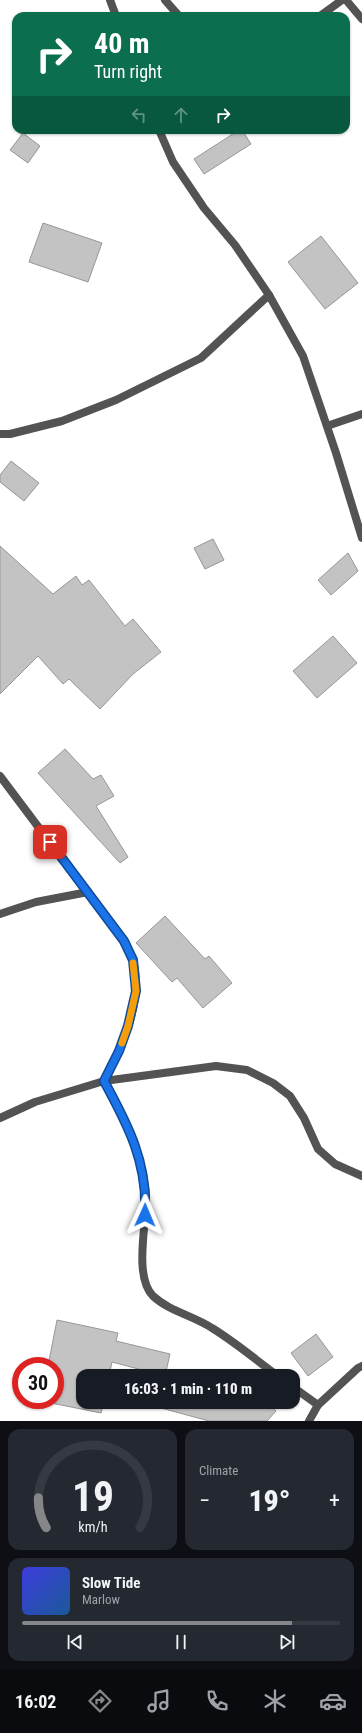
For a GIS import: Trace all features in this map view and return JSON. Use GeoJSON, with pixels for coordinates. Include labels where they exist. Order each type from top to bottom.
{"type":"FeatureCollection","features":[{"type":"Feature","properties":{"kind":"street"},"geometry":{"type":"LineString","coordinates":[[110,0],[114,12]]}},
{"type":"Feature","properties":{"kind":"street"},"geometry":{"type":"LineString","coordinates":[[165,0],[176,12]]}},
{"type":"Feature","properties":{"kind":"street"},"geometry":{"type":"LineString","coordinates":[[326,12],[342,0]]}},
{"type":"Feature","properties":{"kind":"street"},"geometry":{"type":"LineString","coordinates":[[346,0],[362,19]]}},
{"type":"Feature","properties":{"kind":"street"},"geometry":{"type":"LineString","coordinates":[[161,134],[173,162],[204,208],[235,245],[269,295],[303,356],[327,426],[362,538]]}},
{"type":"Feature","properties":{"kind":"street"},"geometry":{"type":"LineString","coordinates":[[0,434],[10,434],[62,421],[116,400],[201,358],[269,295]]}},
{"type":"Feature","properties":{"kind":"street"},"geometry":{"type":"LineString","coordinates":[[327,426],[362,414]]}},
{"type":"Feature","properties":{"kind":"street"},"geometry":{"type":"LineString","coordinates":[[0,776],[88,892],[127,947],[133,960],[136,991],[128,1026],[119,1051],[104,1081]]}},
{"type":"Feature","properties":{"kind":"street"},"geometry":{"type":"LineString","coordinates":[[0,914],[36,902],[88,892]]}},
{"type":"Feature","properties":{"kind":"street"},"geometry":{"type":"LineString","coordinates":[[0,1118],[35,1102],[104,1081],[216,1066],[247,1070],[273,1083],[290,1096],[304,1118],[318,1149],[335,1164],[362,1176]]}},
{"type":"Feature","properties":{"kind":"street"},"geometry":{"type":"LineString","coordinates":[[104,1081],[125,1121],[142,1166],[146,1201],[143,1267],[146,1286],[153,1295],[162,1302],[212,1327],[269,1369]]}},
{"type":"Feature","properties":{"kind":"street"},"geometry":{"type":"LineString","coordinates":[[309,1421],[318,1405],[362,1366]]}},
{"type":"Feature","properties":{"kind":"street"},"geometry":{"type":"LineString","coordinates":[[300,1392],[318,1405]]}},
{"type":"Feature","properties":{"kind":"building"},"geometry":{"type":"Polygon","coordinates":[[[22,134],[40,146],[28,163],[10,150],[22,134]]]}},
{"type":"Feature","properties":{"kind":"building"},"geometry":{"type":"Polygon","coordinates":[[[233,134],[245,134],[251,144],[204,174],[194,159],[233,134]]]}},
{"type":"Feature","properties":{"kind":"building"},"geometry":{"type":"Polygon","coordinates":[[[43,223],[102,243],[88,282],[29,262],[43,223]]]}},
{"type":"Feature","properties":{"kind":"building"},"geometry":{"type":"Polygon","coordinates":[[[321,236],[358,283],[325,309],[288,262],[321,236]]]}},
{"type":"Feature","properties":{"kind":"building"},"geometry":{"type":"Polygon","coordinates":[[[11,461],[39,483],[24,501],[0,482],[0,475],[11,461]]]}},
{"type":"Feature","properties":{"kind":"building"},"geometry":{"type":"Polygon","coordinates":[[[213,539],[224,560],[205,569],[194,548],[213,539]]]}},
{"type":"Feature","properties":{"kind":"building"},"geometry":{"type":"Polygon","coordinates":[[[0,546],[53,594],[76,576],[82,585],[89,580],[125,626],[133,619],[161,652],[133,674],[100,709],[69,679],[63,684],[38,656],[0,694],[0,546]]]}},
{"type":"Feature","properties":{"kind":"building"},"geometry":{"type":"Polygon","coordinates":[[[348,553],[358,571],[331,595],[318,580],[348,553]]]}},
{"type":"Feature","properties":{"kind":"building"},"geometry":{"type":"Polygon","coordinates":[[[333,636],[357,663],[317,698],[293,671],[333,636]]]}},
{"type":"Feature","properties":{"kind":"building"},"geometry":{"type":"Polygon","coordinates":[[[65,749],[93,779],[101,775],[114,796],[96,806],[128,857],[120,863],[38,773],[65,749]]]}},
{"type":"Feature","properties":{"kind":"building"},"geometry":{"type":"Polygon","coordinates":[[[165,916],[205,959],[209,956],[232,983],[203,1008],[177,978],[172,982],[136,943],[165,916]]]}},
{"type":"Feature","properties":{"kind":"building"},"geometry":{"type":"Polygon","coordinates":[[[57,1320],[118,1333],[116,1341],[170,1354],[167,1369],[138,1369],[112,1362],[110,1369],[76,1369],[76,1408],[64,1406],[64,1357],[50,1357],[57,1320]]]}},
{"type":"Feature","properties":{"kind":"building"},"geometry":{"type":"Polygon","coordinates":[[[316,1334],[333,1357],[308,1376],[291,1353],[316,1334]]]}},
{"type":"Feature","properties":{"kind":"building"},"geometry":{"type":"Polygon","coordinates":[[[81,1409],[102,1409],[101,1413],[81,1409]]]}},
{"type":"Feature","properties":{"kind":"building"},"geometry":{"type":"Polygon","coordinates":[[[165,1409],[274,1409],[276,1411],[267,1421],[209,1421],[165,1409]]]}},
{"type":"Feature","properties":{"kind":"slow traffic"},"geometry":{"type":"LineString","coordinates":[[122,1043],[128,1026],[136,991],[133,963]]}},
{"type":"Feature","properties":{"kind":"route"},"geometry":{"type":"LineString","coordinates":[[50,842],[124,941],[133,960],[136,991],[128,1026],[119,1051],[104,1081],[125,1121],[142,1166],[146,1201],[145,1215]]}}]}
